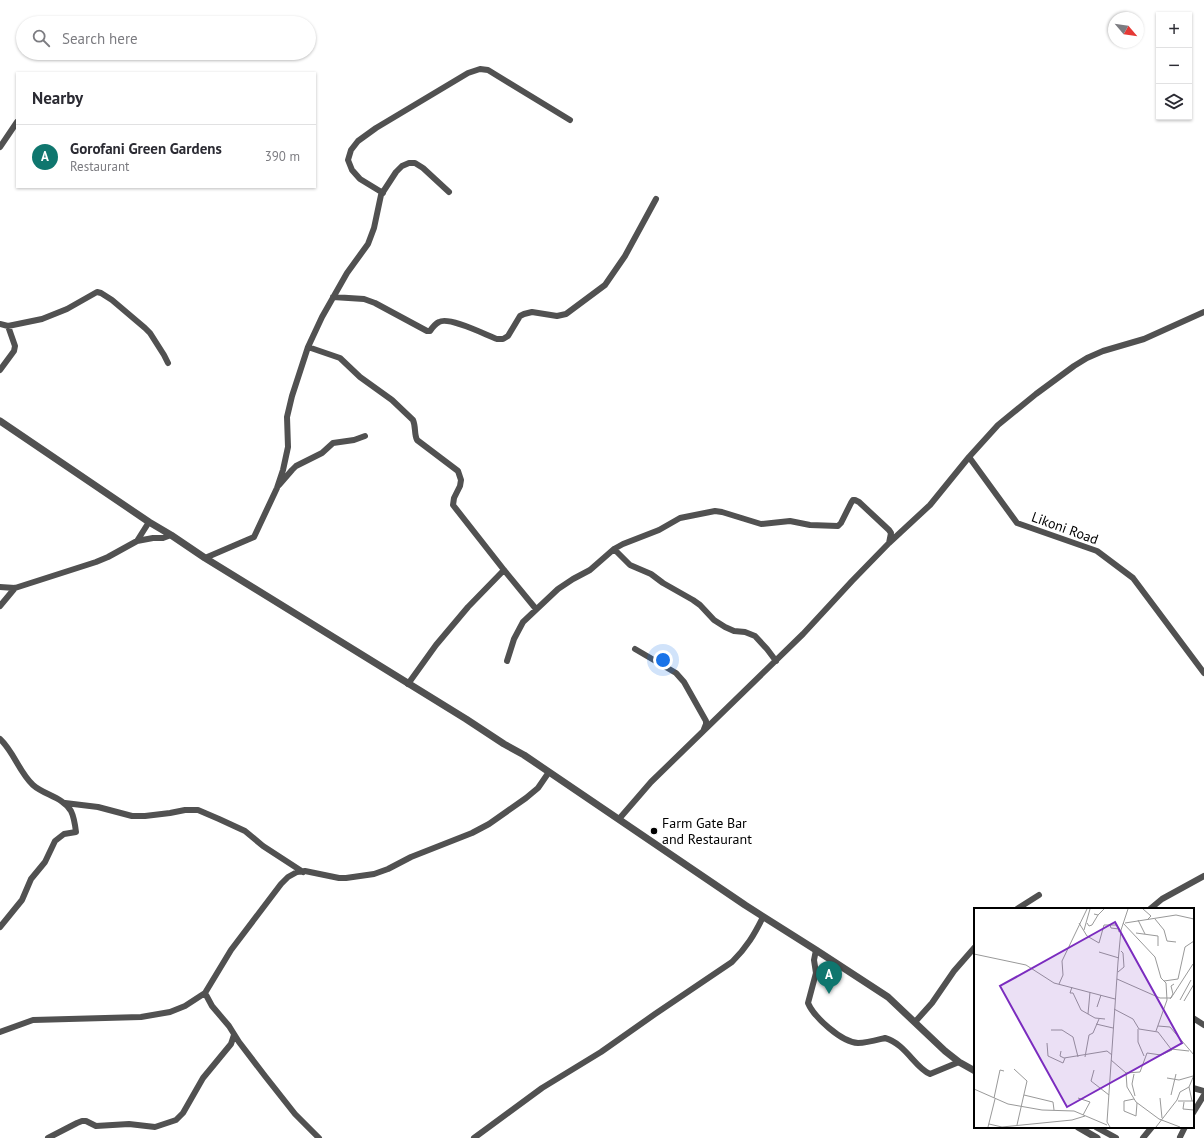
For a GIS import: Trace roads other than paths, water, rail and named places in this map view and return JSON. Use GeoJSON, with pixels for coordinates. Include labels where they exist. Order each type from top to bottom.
{"type":"FeatureCollection","features":[{"type":"Feature","properties":{"kind":"street"},"geometry":{"type":"LineString","coordinates":[[383,192],[360,178],[352,170],[348,160],[351,150],[358,141],[376,128],[468,73],[480,69],[488,70],[570,120]]}},
{"type":"Feature","properties":{"kind":"street"},"geometry":{"type":"LineString","coordinates":[[0,147],[16,123]]}},
{"type":"Feature","properties":{"kind":"street"},"geometry":{"type":"LineString","coordinates":[[205,558],[254,536],[278,486],[283,470],[288,447],[288,417],[292,396],[308,347],[333,297],[347,273],[368,244],[379,202],[383,192],[396,172],[402,166],[409,163],[415,163],[423,168],[449,192]]}},
{"type":"Feature","properties":{"kind":"street"},"geometry":{"type":"LineString","coordinates":[[333,297],[364,299],[375,303],[427,331],[430,331],[439,321],[444,321],[458,323],[497,339],[503,339],[514,329],[520,316],[532,312],[557,316],[566,314],[605,285],[625,256],[656,199]]}},
{"type":"Feature","properties":{"kind":"street"},"geometry":{"type":"LineString","coordinates":[[0,324],[8,326],[42,319],[67,309],[97,292],[112,300],[150,333],[168,363]]}},
{"type":"Feature","properties":{"kind":"street"},"geometry":{"type":"LineString","coordinates":[[618,819],[651,782],[776,661],[889,543],[930,505],[969,457],[998,425],[1074,366],[1103,351],[1144,339],[1204,312]]}},
{"type":"Feature","properties":{"kind":"street"},"geometry":{"type":"LineString","coordinates":[[0,370],[14,351],[15,346],[8,326]]}},
{"type":"Feature","properties":{"kind":"street"},"geometry":{"type":"LineString","coordinates":[[308,347],[340,358],[360,376],[392,400],[413,420],[415,424],[415,437],[417,440],[458,471],[461,480],[460,486],[454,498],[453,506],[536,609]]}},
{"type":"Feature","properties":{"kind":"street"},"geometry":{"type":"LineString","coordinates":[[0,421],[205,558],[524,755],[763,917],[888,997],[945,1052],[974,1070]]}},
{"type":"Feature","properties":{"kind":"street"},"geometry":{"type":"LineString","coordinates":[[278,486],[296,466],[322,453],[333,444],[354,440],[365,436]]}},
{"type":"Feature","properties":{"kind":"street","name":"Likoni Road"},"geometry":{"type":"LineString","coordinates":[[969,457],[1017,523],[1097,551],[1133,578],[1204,673]]}},
{"type":"Feature","properties":{"kind":"street"},"geometry":{"type":"LineString","coordinates":[[507,660],[514,639],[523,622],[558,589],[590,570],[614,549],[659,530],[680,518],[715,512],[731,514],[761,524],[790,521],[818,526],[838,526],[851,503],[855,500],[889,530],[891,533],[889,543]]}},
{"type":"Feature","properties":{"kind":"street"},"geometry":{"type":"LineString","coordinates":[[137,541],[149,522]]}},
{"type":"Feature","properties":{"kind":"street"},"geometry":{"type":"LineString","coordinates":[[0,588],[15,588],[96,562],[137,541],[163,538],[171,535]]}},
{"type":"Feature","properties":{"kind":"street"},"geometry":{"type":"LineString","coordinates":[[614,549],[630,565],[646,572],[693,600],[700,605],[714,620],[725,627],[746,632],[755,636],[768,649],[776,661]]}},
{"type":"Feature","properties":{"kind":"street"},"geometry":{"type":"LineString","coordinates":[[408,684],[440,640],[468,607],[504,570]]}},
{"type":"Feature","properties":{"kind":"street"},"geometry":{"type":"LineString","coordinates":[[0,606],[15,588]]}},
{"type":"Feature","properties":{"kind":"street"},"geometry":{"type":"LineString","coordinates":[[635,649],[676,673],[684,682],[707,723],[703,732]]}},
{"type":"Feature","properties":{"kind":"street"},"geometry":{"type":"LineString","coordinates":[[0,739],[10,751],[31,784],[40,791],[65,803],[98,807],[132,816],[145,816],[184,810],[198,810],[245,832],[303,872]]}},
{"type":"Feature","properties":{"kind":"street"},"geometry":{"type":"LineString","coordinates":[[0,1032],[33,1020],[135,1017],[165,1013],[185,1006],[205,993],[232,950],[281,884],[288,877],[297,872],[303,872],[346,878],[374,874],[388,869],[411,857],[472,833],[489,824],[538,788],[549,772]]}},
{"type":"Feature","properties":{"kind":"street"},"geometry":{"type":"LineString","coordinates":[[0,927],[22,900],[31,879],[45,862],[55,841],[64,834],[76,832],[74,817],[71,810],[65,803]]}},
{"type":"Feature","properties":{"kind":"street"},"geometry":{"type":"LineString","coordinates":[[1151,908],[1162,900],[1204,876]]}},
{"type":"Feature","properties":{"kind":"street"},"geometry":{"type":"LineString","coordinates":[[1019,908],[1039,895]]}},
{"type":"Feature","properties":{"kind":"street"},"geometry":{"type":"LineString","coordinates":[[474,1138],[542,1088],[601,1052],[732,962],[752,939],[763,917]]}},
{"type":"Feature","properties":{"kind":"street"},"geometry":{"type":"LineString","coordinates":[[915,1022],[932,1003],[954,971],[974,948]]}},
{"type":"Feature","properties":{"kind":"street"},"geometry":{"type":"LineString","coordinates":[[816,950],[814,960],[816,973],[808,1003],[826,1026],[852,1042],[858,1043],[886,1038],[889,1039],[909,1054],[921,1068],[930,1074],[959,1062]]}},
{"type":"Feature","properties":{"kind":"street"},"geometry":{"type":"LineString","coordinates":[[205,993],[212,1006],[229,1026],[239,1042],[295,1114],[319,1138]]}},
{"type":"Feature","properties":{"kind":"street"},"geometry":{"type":"LineString","coordinates":[[1194,1019],[1204,1025]]}},
{"type":"Feature","properties":{"kind":"street"},"geometry":{"type":"LineString","coordinates":[[48,1138],[82,1121],[86,1121],[96,1126],[129,1124],[155,1127],[176,1120],[183,1113],[203,1078],[231,1044],[234,1035]]}},
{"type":"Feature","properties":{"kind":"street"},"geometry":{"type":"LineString","coordinates":[[231,1044],[239,1042]]}},
{"type":"Feature","properties":{"kind":"street"},"geometry":{"type":"LineString","coordinates":[[1194,1088],[1204,1091]]}},
{"type":"Feature","properties":{"kind":"street"},"geometry":{"type":"LineString","coordinates":[[1194,1111],[1204,1095]]}},
{"type":"Feature","properties":{"kind":"street"},"geometry":{"type":"LineString","coordinates":[[1080,1128],[1096,1138]]}},
{"type":"Feature","properties":{"kind":"street"},"geometry":{"type":"LineString","coordinates":[[1098,1128],[1116,1138]]}},
{"type":"Feature","properties":{"kind":"street"},"geometry":{"type":"LineString","coordinates":[[1143,1138],[1151,1128]]}},
{"type":"Feature","properties":{"kind":"street"},"geometry":{"type":"LineString","coordinates":[[1180,1137],[1184,1128]]}},
{"type":"Feature","properties":{"kind":"place","name":"Farm Gate Bar and Restaurant"},"geometry":{"type":"Point","coordinates":[654,831]}},
{"type":"Feature","properties":{"kind":"place","name":"Gorofani Green Gardens"},"geometry":{"type":"Point","coordinates":[829,994]}}]}
